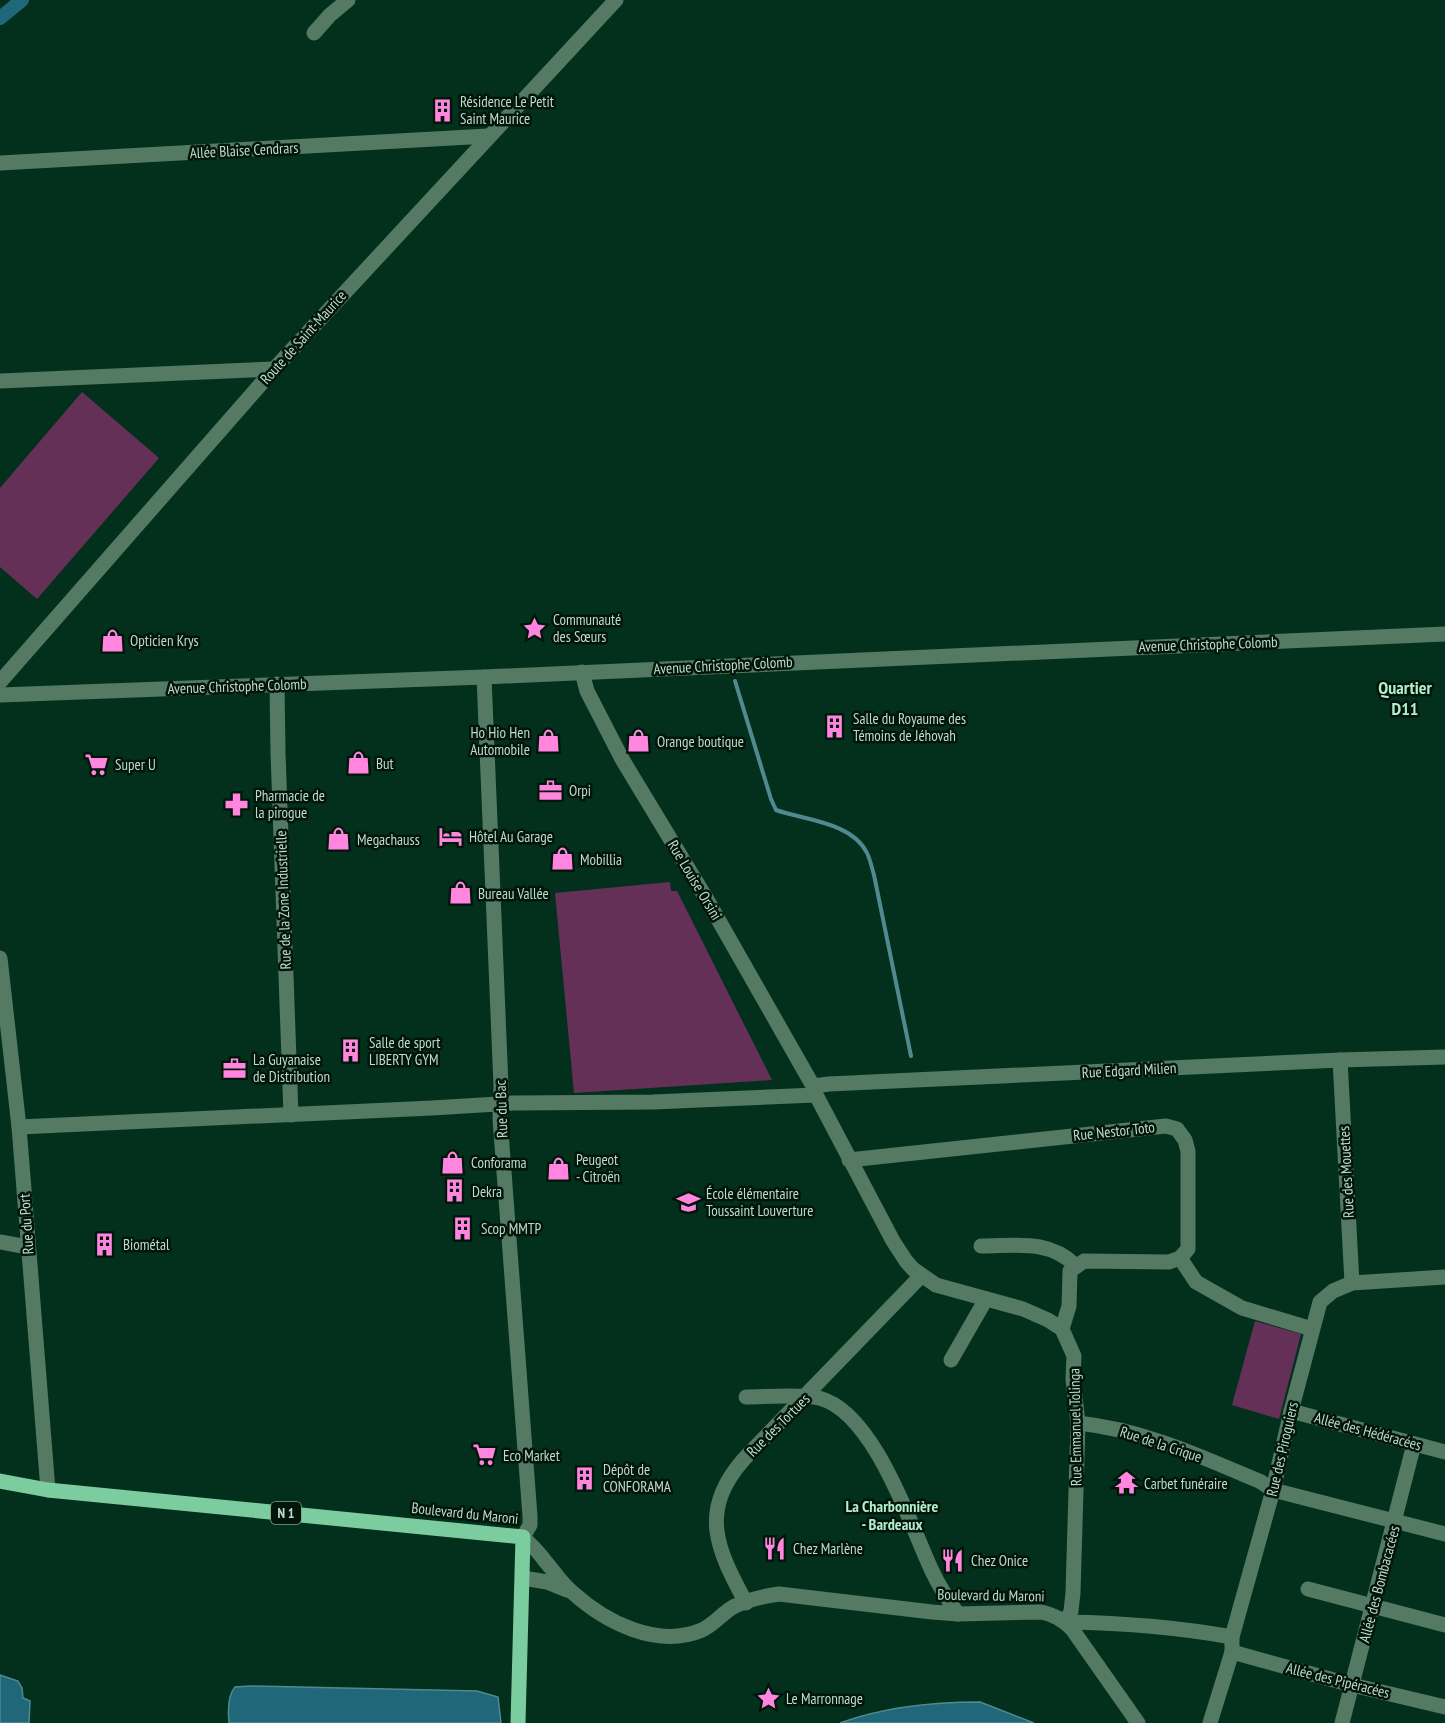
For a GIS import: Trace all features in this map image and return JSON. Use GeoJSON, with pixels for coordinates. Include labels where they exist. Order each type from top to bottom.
{"type":"FeatureCollection","features":[{"type":"Feature","properties":{"kind":"main road","name":"N 1"},"geometry":{"type":"LineString","coordinates":[[0,1481],[48,1490]]}},
{"type":"Feature","properties":{"kind":"main road","name":"Boulevard du Maroni"},"geometry":{"type":"LineString","coordinates":[[48,1490],[524,1537]]}},
{"type":"Feature","properties":{"kind":"main road"},"geometry":{"type":"LineString","coordinates":[[518,1723],[524,1537]]}},
{"type":"Feature","properties":{"kind":"street"},"geometry":{"type":"LineString","coordinates":[[314,33],[348,0]]}},
{"type":"Feature","properties":{"kind":"street","name":"Route de Saint-Maurice"},"geometry":{"type":"LineString","coordinates":[[0,682],[274,369],[616,0]]}},
{"type":"Feature","properties":{"kind":"street","name":"Allée Blaise Cendrars"},"geometry":{"type":"LineString","coordinates":[[0,163],[488,136]]}},
{"type":"Feature","properties":{"kind":"street"},"geometry":{"type":"LineString","coordinates":[[0,381],[274,369]]}},
{"type":"Feature","properties":{"kind":"street","name":"Avenue Christophe Colomb"},"geometry":{"type":"LineString","coordinates":[[0,695],[484,677],[1445,634]]}},
{"type":"Feature","properties":{"kind":"street","name":"Rue Louise Orsini"},"geometry":{"type":"LineString","coordinates":[[582,672],[587,691],[622,759],[706,898],[814,1091]]}},
{"type":"Feature","properties":{"kind":"street","name":"Rue du Bac"},"geometry":{"type":"LineString","coordinates":[[484,677],[500,1104],[530,1507],[530,1525],[524,1537]]}},
{"type":"Feature","properties":{"kind":"street","name":"Rue de la Zone Industrielle"},"geometry":{"type":"LineString","coordinates":[[277,684],[291,1115]]}},
{"type":"Feature","properties":{"kind":"street","name":"Rue du Port"},"geometry":{"type":"LineString","coordinates":[[0,964],[19,1127],[48,1490]]}},
{"type":"Feature","properties":{"kind":"street","name":"Rue Edgard Milien"},"geometry":{"type":"LineString","coordinates":[[19,1127],[500,1104],[653,1102],[1340,1060],[1445,1057]]}},
{"type":"Feature","properties":{"kind":"street","name":"Rue des Mouettes"},"geometry":{"type":"LineString","coordinates":[[1340,1060],[1352,1283]]}},
{"type":"Feature","properties":{"kind":"street"},"geometry":{"type":"LineString","coordinates":[[814,1091],[892,1241],[906,1261],[921,1276],[945,1288],[1023,1309],[1062,1329],[1069,1306],[1070,1271],[1075,1265],[1084,1261],[1169,1262],[1180,1258],[1196,1282],[1242,1308],[1312,1329]]}},
{"type":"Feature","properties":{"kind":"street","name":"Rue Nestor Toto"},"geometry":{"type":"LineString","coordinates":[[849,1160],[1154,1127],[1174,1127],[1183,1136],[1188,1151],[1189,1244],[1188,1249],[1180,1258]]}},
{"type":"Feature","properties":{"kind":"street"},"geometry":{"type":"LineString","coordinates":[[0,1242],[28,1247]]}},
{"type":"Feature","properties":{"kind":"street"},"geometry":{"type":"LineString","coordinates":[[981,1246],[1049,1248],[1075,1265]]}},
{"type":"Feature","properties":{"kind":"street","name":"Rue des Tortues"},"geometry":{"type":"LineString","coordinates":[[746,1603],[721,1553],[716,1527],[719,1501],[728,1479],[921,1276]]}},
{"type":"Feature","properties":{"kind":"street","name":"Rue des Piroguiers"},"geometry":{"type":"LineString","coordinates":[[1210,1723],[1273,1490],[1316,1311],[1325,1296],[1341,1286],[1352,1283],[1445,1277]]}},
{"type":"Feature","properties":{"kind":"street"},"geometry":{"type":"LineString","coordinates":[[951,1360],[986,1299]]}},
{"type":"Feature","properties":{"kind":"street","name":"Rue Emmanuel Tolinga"},"geometry":{"type":"LineString","coordinates":[[1062,1329],[1074,1356],[1072,1379],[1078,1423],[1073,1593],[1071,1611],[1066,1622]]}},
{"type":"Feature","properties":{"kind":"street"},"geometry":{"type":"LineString","coordinates":[[746,1397],[819,1398],[853,1421],[869,1440],[890,1476],[943,1593],[957,1614]]}},
{"type":"Feature","properties":{"kind":"street","name":"Allée des Hédéracées"},"geometry":{"type":"LineString","coordinates":[[1291,1411],[1445,1452]]}},
{"type":"Feature","properties":{"kind":"street","name":"Rue de la Crique"},"geometry":{"type":"LineString","coordinates":[[1078,1423],[1128,1431],[1177,1446],[1261,1482],[1273,1490],[1445,1534]]}},
{"type":"Feature","properties":{"kind":"street","name":"Allée des Bombacacées"},"geometry":{"type":"LineString","coordinates":[[1342,1723],[1414,1444]]}},
{"type":"Feature","properties":{"kind":"street","name":"Boulevard du Maroni"},"geometry":{"type":"LineString","coordinates":[[524,1537],[572,1593],[617,1622],[637,1631],[656,1635],[680,1635],[702,1630],[735,1606],[763,1596],[779,1594],[957,1614],[1041,1612],[1059,1617],[1066,1622]]}},
{"type":"Feature","properties":{"kind":"street"},"geometry":{"type":"LineString","coordinates":[[523,1578],[547,1582],[572,1593]]}},
{"type":"Feature","properties":{"kind":"street"},"geometry":{"type":"LineString","coordinates":[[1308,1589],[1445,1625]]}},
{"type":"Feature","properties":{"kind":"street"},"geometry":{"type":"LineString","coordinates":[[1066,1622],[1127,1623],[1202,1631],[1232,1644]]}},
{"type":"Feature","properties":{"kind":"street"},"geometry":{"type":"LineString","coordinates":[[1066,1622],[1138,1723]]}},
{"type":"Feature","properties":{"kind":"street","name":"Allée des Pipéracées"},"geometry":{"type":"LineString","coordinates":[[1232,1644],[1352,1685],[1445,1707]]}},
{"type":"Feature","properties":{"kind":"shaded area"},"geometry":{"type":"Polygon","coordinates":[[[82,392],[159,458],[37,599],[0,567],[0,488],[82,392]]]}},
{"type":"Feature","properties":{"kind":"shaded area"},"geometry":{"type":"Polygon","coordinates":[[[670,882],[671,891],[677,891],[772,1080],[574,1093],[555,893],[670,882]]]}},
{"type":"Feature","properties":{"kind":"shaded area"},"geometry":{"type":"Polygon","coordinates":[[[1255,1321],[1301,1334],[1279,1419],[1232,1405],[1255,1321]]]}},
{"type":"Feature","properties":{"kind":"water"},"geometry":{"type":"Polygon","coordinates":[[[0,1675],[18,1681],[22,1688],[23,1698],[30,1701],[29,1723],[0,1723],[0,1675]]]}},
{"type":"Feature","properties":{"kind":"water"},"geometry":{"type":"Polygon","coordinates":[[[235,1687],[477,1691],[498,1697],[501,1723],[229,1723],[229,1704],[233,1690],[235,1687]]]}},
{"type":"Feature","properties":{"kind":"water"},"geometry":{"type":"Polygon","coordinates":[[[980,1702],[1034,1723],[840,1723],[909,1706],[980,1702]]]}},
{"type":"Feature","properties":{"kind":"waterway"},"geometry":{"type":"LineString","coordinates":[[0,18],[22,0]]}},
{"type":"Feature","properties":{"kind":"waterway"},"geometry":{"type":"LineString","coordinates":[[735,681],[776,810],[839,828],[860,843],[867,853],[874,875],[911,1056]]}},
{"type":"Feature","properties":{"kind":"place","name":"Résidence Le Petit Saint Maurice"},"geometry":{"type":"Point","coordinates":[442,110]}},
{"type":"Feature","properties":{"kind":"place","name":"Communauté des Sœurs"},"geometry":{"type":"Point","coordinates":[535,628]}},
{"type":"Feature","properties":{"kind":"place","name":"Opticien Krys"},"geometry":{"type":"Point","coordinates":[112,640]}},
{"type":"Feature","properties":{"kind":"place","name":"Salle du Royaume des Témoins de Jéhovah"},"geometry":{"type":"Point","coordinates":[835,727]}},
{"type":"Feature","properties":{"kind":"place","name":"Ho Hio Hen Automobile"},"geometry":{"type":"Point","coordinates":[548,741]}},
{"type":"Feature","properties":{"kind":"place","name":"Orange boutique"},"geometry":{"type":"Point","coordinates":[639,741]}},
{"type":"Feature","properties":{"kind":"place","name":"But"},"geometry":{"type":"Point","coordinates":[358,763]}},
{"type":"Feature","properties":{"kind":"place","name":"Super U"},"geometry":{"type":"Point","coordinates":[97,764]}},
{"type":"Feature","properties":{"kind":"place","name":"Orpi"},"geometry":{"type":"Point","coordinates":[551,790]}},
{"type":"Feature","properties":{"kind":"place","name":"Pharmacie de la pirogue"},"geometry":{"type":"Point","coordinates":[237,804]}},
{"type":"Feature","properties":{"kind":"place","name":"Hôtel Au Garage"},"geometry":{"type":"Point","coordinates":[451,836]}},
{"type":"Feature","properties":{"kind":"place","name":"Megachauss"},"geometry":{"type":"Point","coordinates":[339,839]}},
{"type":"Feature","properties":{"kind":"place","name":"Mobillia"},"geometry":{"type":"Point","coordinates":[562,859]}},
{"type":"Feature","properties":{"kind":"place","name":"Bureau Vallée"},"geometry":{"type":"Point","coordinates":[460,893]}},
{"type":"Feature","properties":{"kind":"place","name":"Salle de sport LIBERTY GYM"},"geometry":{"type":"Point","coordinates":[351,1051]}},
{"type":"Feature","properties":{"kind":"place","name":"La Guyanaise de Distribution"},"geometry":{"type":"Point","coordinates":[235,1068]}},
{"type":"Feature","properties":{"kind":"place","name":"Conforama"},"geometry":{"type":"Point","coordinates":[453,1162]}},
{"type":"Feature","properties":{"kind":"place","name":"Peugeot - Citroën"},"geometry":{"type":"Point","coordinates":[558,1168]}},
{"type":"Feature","properties":{"kind":"place","name":"Dekra"},"geometry":{"type":"Point","coordinates":[454,1191]}},
{"type":"Feature","properties":{"kind":"place","name":"École élémentaire Toussaint Louverture"},"geometry":{"type":"Point","coordinates":[688,1202]}},
{"type":"Feature","properties":{"kind":"place","name":"Scop MMTP"},"geometry":{"type":"Point","coordinates":[463,1228]}},
{"type":"Feature","properties":{"kind":"place","name":"Biométal"},"geometry":{"type":"Point","coordinates":[105,1244]}},
{"type":"Feature","properties":{"kind":"place","name":"Eco Market"},"geometry":{"type":"Point","coordinates":[485,1455]}},
{"type":"Feature","properties":{"kind":"place","name":"Dépôt de CONFORAMA"},"geometry":{"type":"Point","coordinates":[585,1478]}},
{"type":"Feature","properties":{"kind":"place","name":"Carbet funéraire"},"geometry":{"type":"Point","coordinates":[1126,1483]}},
{"type":"Feature","properties":{"kind":"place","name":"Chez Marlène"},"geometry":{"type":"Point","coordinates":[775,1548]}},
{"type":"Feature","properties":{"kind":"place","name":"Chez Onice"},"geometry":{"type":"Point","coordinates":[953,1560]}},
{"type":"Feature","properties":{"kind":"place","name":"Le Marronnage"},"geometry":{"type":"Point","coordinates":[768,1698]}},
{"type":"Feature","properties":{"kind":"district","name":"Quartier D11"},"geometry":{"type":"Point","coordinates":[1405,697]}},
{"type":"Feature","properties":{"kind":"district","name":"La Charbonnière - Bardeaux"},"geometry":{"type":"Point","coordinates":[892,1515]}}]}
